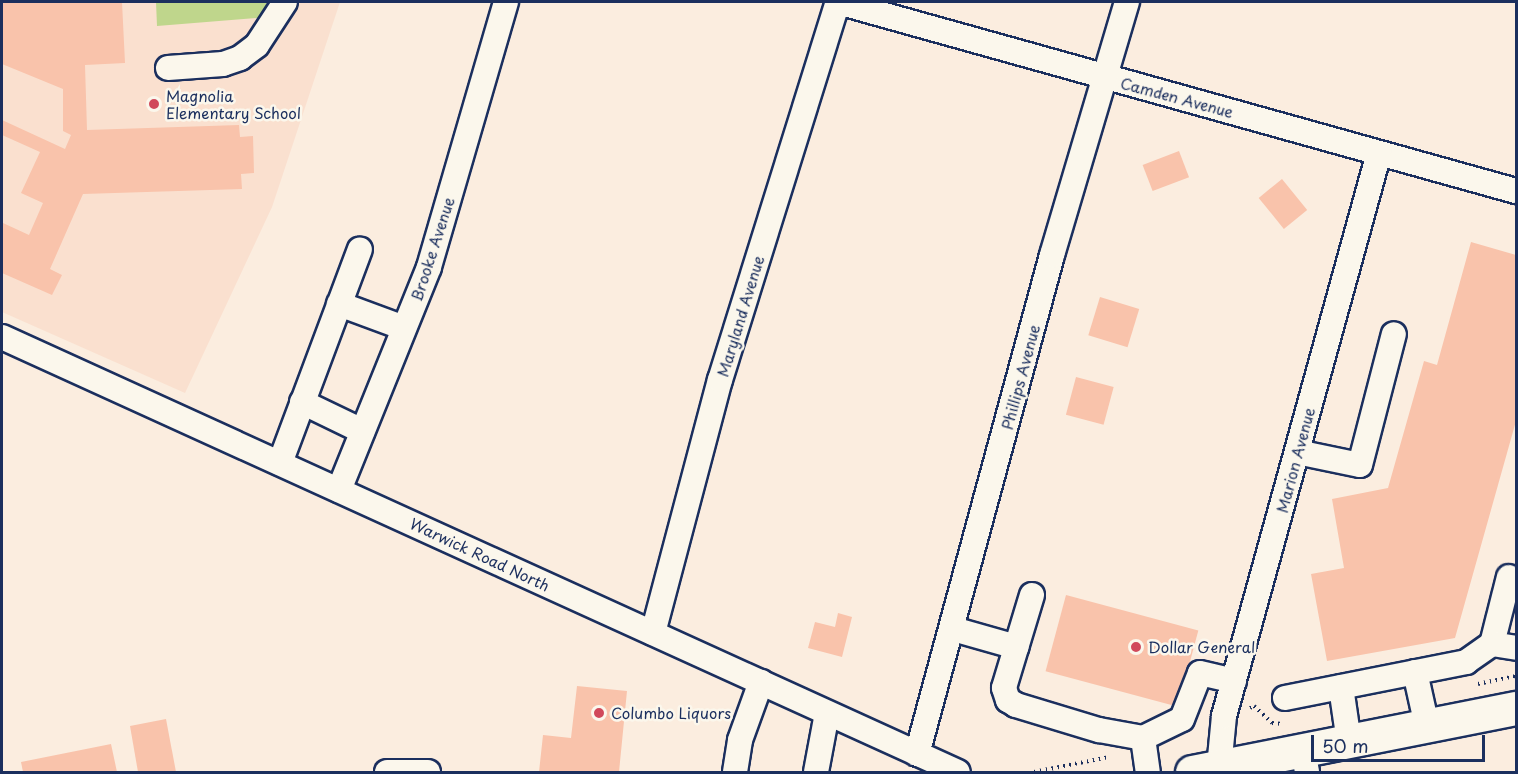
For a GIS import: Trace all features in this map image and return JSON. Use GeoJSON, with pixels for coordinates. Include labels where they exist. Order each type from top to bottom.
{"type":"FeatureCollection","features":[{"type":"Feature","properties":{"kind":"highway"},"geometry":{"type":"LineString","coordinates":[[1206,770],[1301,749],[1349,742],[1516,708]]}},
{"type":"Feature","properties":{"kind":"street"},"geometry":{"type":"LineString","coordinates":[[168,68],[223,64],[240,58],[257,45],[285,2]]}},
{"type":"Feature","properties":{"kind":"street","name":"Brooke Avenue"},"geometry":{"type":"LineString","coordinates":[[339,490],[429,267],[506,2]]}},
{"type":"Feature","properties":{"kind":"street","name":"Camden Avenue"},"geometry":{"type":"LineString","coordinates":[[838,2],[1516,191]]}},
{"type":"Feature","properties":{"kind":"street","name":"Maryland Avenue"},"geometry":{"type":"LineString","coordinates":[[653,633],[720,380],[838,2]]}},
{"type":"Feature","properties":{"kind":"street","name":"Phillips Avenue"},"geometry":{"type":"LineString","coordinates":[[917,754],[953,629],[1052,255],[1107,78],[1127,2]]}},
{"type":"Feature","properties":{"kind":"street","name":"Marion Avenue"},"geometry":{"type":"LineString","coordinates":[[1206,770],[1223,725],[1379,153]]}},
{"type":"Feature","properties":{"kind":"street"},"geometry":{"type":"LineString","coordinates":[[280,463],[360,249]]}},
{"type":"Feature","properties":{"kind":"street"},"geometry":{"type":"LineString","coordinates":[[339,304],[404,328]]}},
{"type":"Feature","properties":{"kind":"street"},"geometry":{"type":"LineString","coordinates":[[1297,452],[1360,465],[1394,334]]}},
{"type":"Feature","properties":{"kind":"street","name":"Warwick Road North"},"geometry":{"type":"LineString","coordinates":[[2,338],[958,772]]}},
{"type":"Feature","properties":{"kind":"street"},"geometry":{"type":"LineString","coordinates":[[302,402],[362,432]]}},
{"type":"Feature","properties":{"kind":"street"},"geometry":{"type":"LineString","coordinates":[[1286,698],[1466,662],[1492,644],[1509,577]]}},
{"type":"Feature","properties":{"kind":"street"},"geometry":{"type":"LineString","coordinates":[[1032,595],[1004,688],[1008,700],[1099,730],[1145,753],[1182,718],[1200,673],[1234,681]]}},
{"type":"Feature","properties":{"kind":"street"},"geometry":{"type":"LineString","coordinates":[[953,629],[1016,647]]}},
{"type":"Feature","properties":{"kind":"street"},"geometry":{"type":"LineString","coordinates":[[1492,644],[1516,648]]}},
{"type":"Feature","properties":{"kind":"street"},"geometry":{"type":"LineString","coordinates":[[1415,672],[1427,726]]}},
{"type":"Feature","properties":{"kind":"street"},"geometry":{"type":"LineString","coordinates":[[735,772],[740,740],[761,682]]}},
{"type":"Feature","properties":{"kind":"street"},"geometry":{"type":"LineString","coordinates":[[1341,687],[1349,742]]}},
{"type":"Feature","properties":{"kind":"street"},"geometry":{"type":"LineString","coordinates":[[816,772],[827,713]]}},
{"type":"Feature","properties":{"kind":"street"},"geometry":{"type":"LineString","coordinates":[[387,772],[428,772]]}},
{"type":"Feature","properties":{"kind":"path"},"geometry":{"type":"LineString","coordinates":[[1474,685],[1516,676]]}},
{"type":"Feature","properties":{"kind":"path"},"geometry":{"type":"LineString","coordinates":[[1223,725],[1254,706],[1301,749]]}},
{"type":"Feature","properties":{"kind":"path"},"geometry":{"type":"LineString","coordinates":[[1034,772],[1145,753]]}},
{"type":"Feature","properties":{"kind":"shaded area","name":"Magnolia Elementary School"},"geometry":{"type":"Polygon","coordinates":[[[2,2],[340,2],[272,207],[185,393],[2,312],[2,2]]]}},
{"type":"Feature","properties":{"kind":"green space"},"geometry":{"type":"Polygon","coordinates":[[[156,2],[276,2],[269,17],[157,26],[156,2]]]}},
{"type":"Feature","properties":{"kind":"building"},"geometry":{"type":"Polygon","coordinates":[[[2,2],[122,2],[125,63],[85,65],[87,130],[239,125],[240,137],[253,136],[254,173],[241,174],[242,189],[83,194],[50,269],[62,275],[52,295],[2,273],[3,223],[29,235],[43,203],[21,193],[40,152],[2,135],[2,120],[65,149],[71,135],[63,131],[63,89],[2,64],[2,2]]]}},
{"type":"Feature","properties":{"kind":"building"},"geometry":{"type":"Polygon","coordinates":[[[1179,151],[1189,177],[1153,191],[1143,165],[1179,151]]]}},
{"type":"Feature","properties":{"kind":"building"},"geometry":{"type":"Polygon","coordinates":[[[1282,179],[1307,210],[1284,229],[1259,198],[1282,179]]]}},
{"type":"Feature","properties":{"kind":"building"},"geometry":{"type":"Polygon","coordinates":[[[1471,242],[1516,255],[1516,421],[1455,638],[1327,661],[1311,574],[1344,568],[1332,499],[1388,488],[1424,361],[1437,365],[1471,242]]]}},
{"type":"Feature","properties":{"kind":"building"},"geometry":{"type":"Polygon","coordinates":[[[1100,297],[1139,309],[1128,347],[1088,335],[1100,297]]]}},
{"type":"Feature","properties":{"kind":"building"},"geometry":{"type":"Polygon","coordinates":[[[1076,377],[1114,387],[1104,425],[1066,415],[1076,377]]]}},
{"type":"Feature","properties":{"kind":"building"},"geometry":{"type":"Polygon","coordinates":[[[1066,595],[1198,630],[1178,707],[1046,671],[1066,595]]]}},
{"type":"Feature","properties":{"kind":"building"},"geometry":{"type":"Polygon","coordinates":[[[838,613],[852,617],[842,657],[808,648],[815,622],[835,627],[838,613]]]}},
{"type":"Feature","properties":{"kind":"building","name":"Columbo Liquors"},"geometry":{"type":"Polygon","coordinates":[[[577,686],[627,691],[619,772],[539,772],[543,735],[571,738],[577,686]]]}},
{"type":"Feature","properties":{"kind":"building"},"geometry":{"type":"Polygon","coordinates":[[[166,719],[176,772],[138,772],[130,726],[166,719]]]}},
{"type":"Feature","properties":{"kind":"building"},"geometry":{"type":"Polygon","coordinates":[[[111,744],[117,772],[23,772],[21,762],[111,744]]]}},
{"type":"Feature","properties":{"kind":"place","name":"Magnolia Elementary School"},"geometry":{"type":"Point","coordinates":[154,104]}},
{"type":"Feature","properties":{"kind":"place","name":"Dollar General"},"geometry":{"type":"Point","coordinates":[1136,647]}},
{"type":"Feature","properties":{"kind":"place","name":"Columbo Liquors"},"geometry":{"type":"Point","coordinates":[599,713]}}]}
